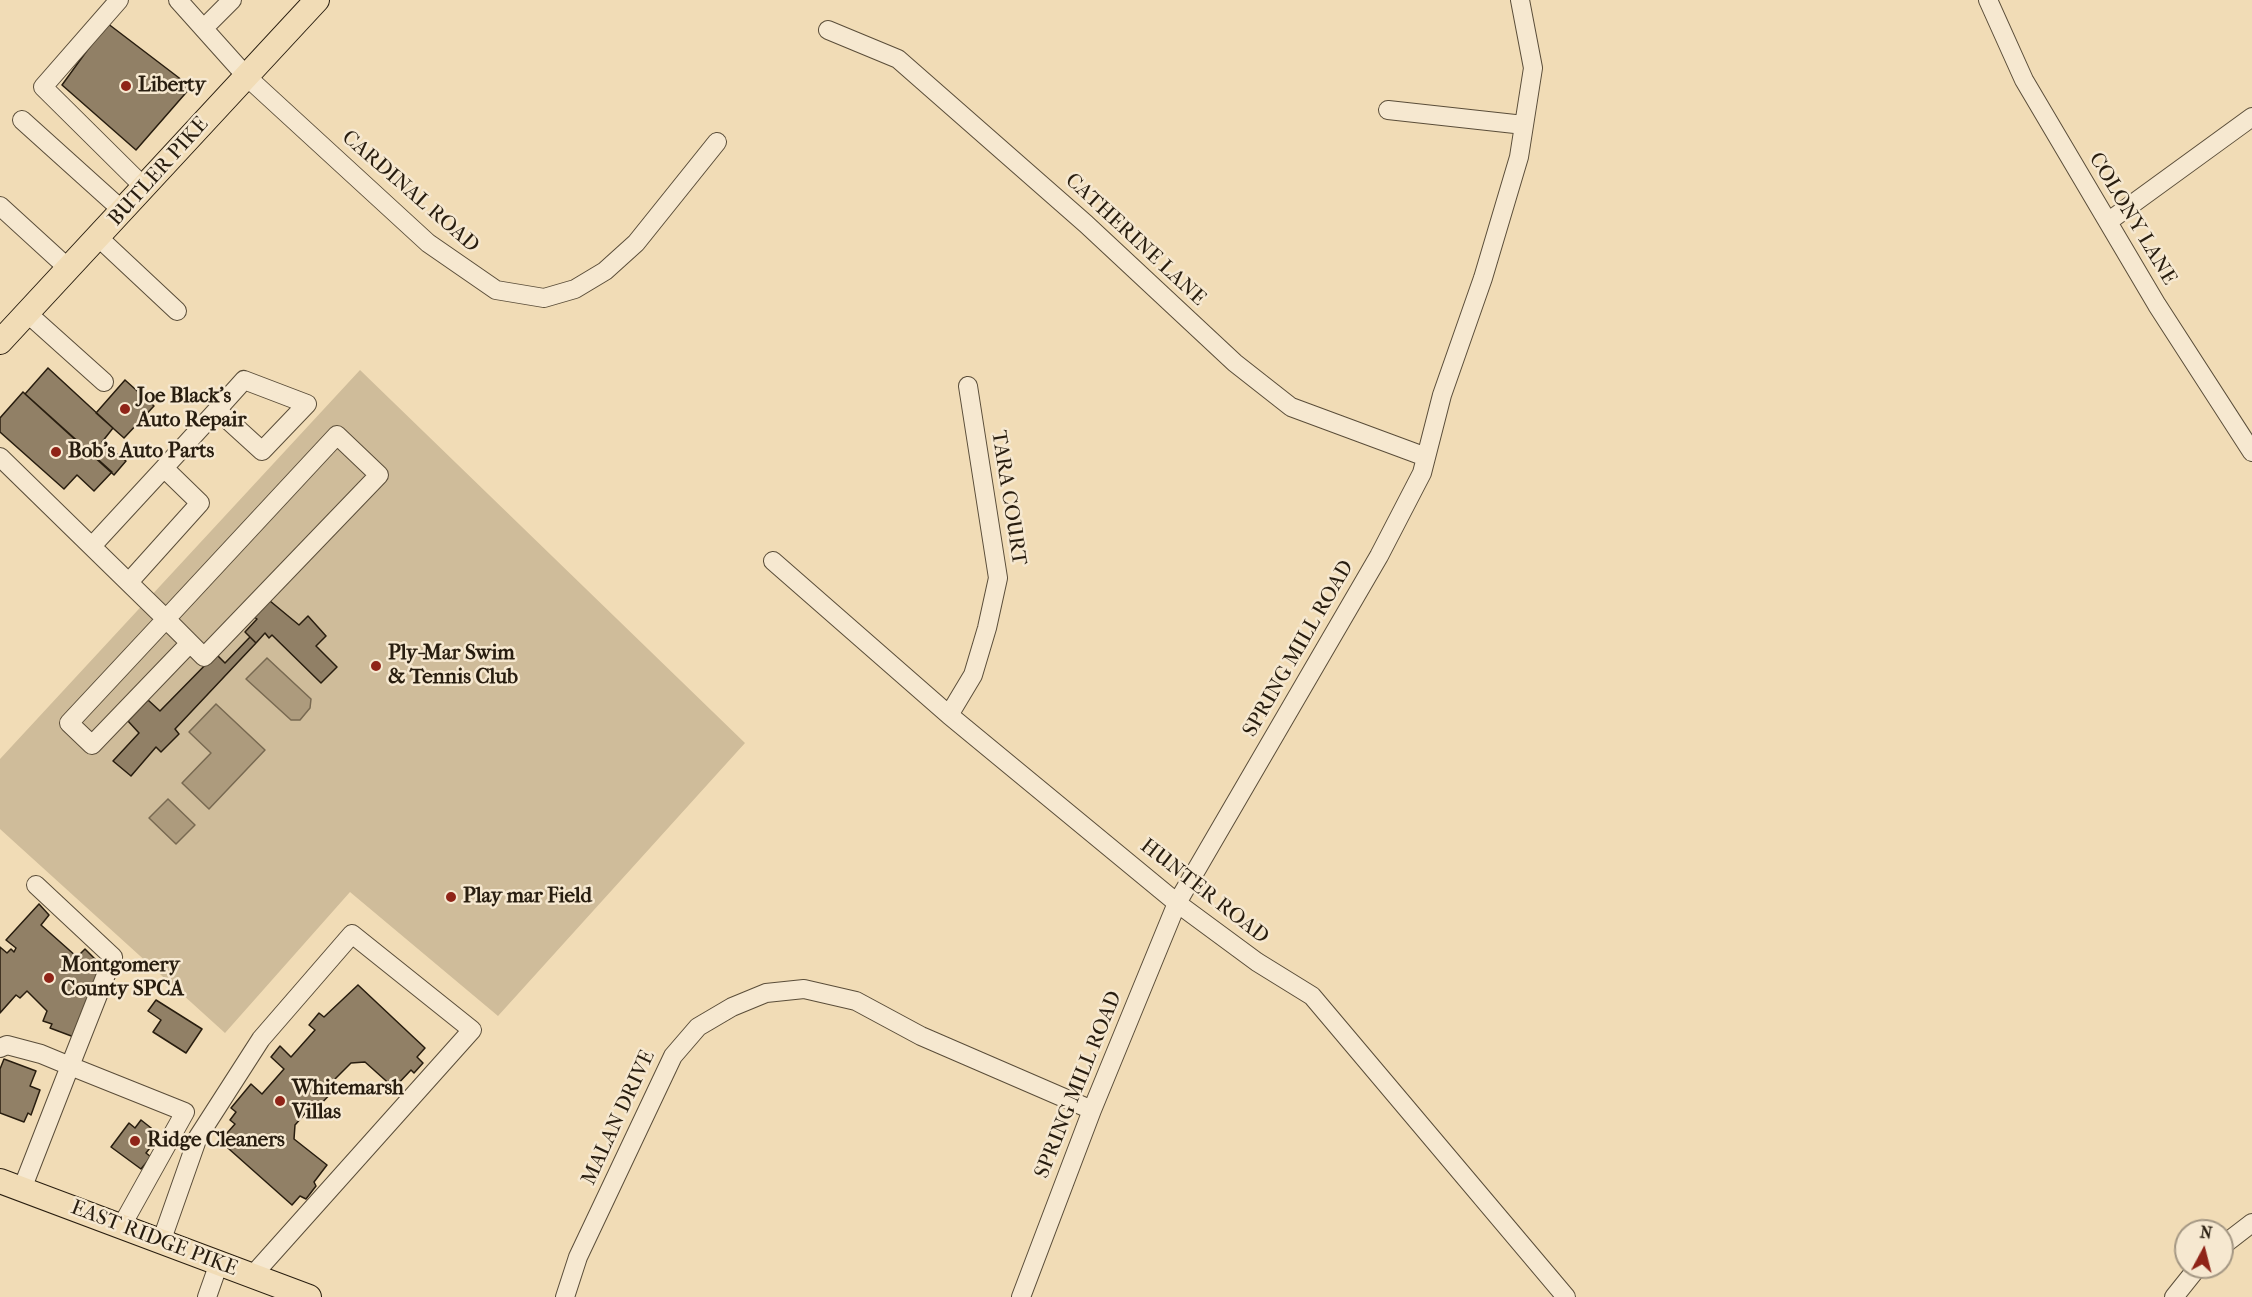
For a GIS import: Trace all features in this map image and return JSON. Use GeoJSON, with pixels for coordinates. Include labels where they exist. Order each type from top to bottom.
{"type":"FeatureCollection","features":[{"type":"Feature","properties":{"kind":"main road","name":"BUTLER PIKE"},"geometry":{"type":"LineString","coordinates":[[1,338],[99,238],[317,0]]}},
{"type":"Feature","properties":{"kind":"main road","name":"EAST RIDGE PIKE"},"geometry":{"type":"LineString","coordinates":[[11,1185],[309,1297]]}},
{"type":"Feature","properties":{"kind":"street"},"geometry":{"type":"LineString","coordinates":[[119,0],[43,87],[144,188]]}},
{"type":"Feature","properties":{"kind":"street","name":"CARDINAL ROAD"},"geometry":{"type":"LineString","coordinates":[[178,0],[246,76],[428,243],[458,266],[496,290],[544,298],[575,289],[605,271],[636,243],[717,142]]}},
{"type":"Feature","properties":{"kind":"street"},"geometry":{"type":"LineString","coordinates":[[204,28],[232,0]]}},
{"type":"Feature","properties":{"kind":"street","name":"SPRING MILL ROAD"},"geometry":{"type":"LineString","coordinates":[[1021,1297],[1092,1110],[1177,903],[1379,556],[1422,473],[1442,395],[1483,278],[1520,157],[1533,68],[1520,0]]}},
{"type":"Feature","properties":{"kind":"street","name":"COLONY LANE"},"geometry":{"type":"LineString","coordinates":[[1987,1],[2024,80],[2157,304],[2252,452]]}},
{"type":"Feature","properties":{"kind":"street","name":"CATHERINE LANE"},"geometry":{"type":"LineString","coordinates":[[828,30],[898,59],[1086,224],[1235,363],[1291,407],[1426,456]]}},
{"type":"Feature","properties":{"kind":"street"},"geometry":{"type":"LineString","coordinates":[[1388,110],[1524,125]]}},
{"type":"Feature","properties":{"kind":"street"},"geometry":{"type":"LineString","coordinates":[[2109,221],[2252,117]]}},
{"type":"Feature","properties":{"kind":"street"},"geometry":{"type":"LineString","coordinates":[[21,120],[123,211]]}},
{"type":"Feature","properties":{"kind":"street"},"geometry":{"type":"LineString","coordinates":[[0,206],[69,269]]}},
{"type":"Feature","properties":{"kind":"street"},"geometry":{"type":"LineString","coordinates":[[99,238],[177,311]]}},
{"type":"Feature","properties":{"kind":"street"},"geometry":{"type":"LineString","coordinates":[[27,313],[104,382]]}},
{"type":"Feature","properties":{"kind":"street"},"geometry":{"type":"LineString","coordinates":[[92,546],[244,380],[307,404],[262,451],[217,410]]}},
{"type":"Feature","properties":{"kind":"street","name":"TARA COURT"},"geometry":{"type":"LineString","coordinates":[[949,715],[973,675],[987,628],[998,578],[968,386]]}},
{"type":"Feature","properties":{"kind":"street"},"geometry":{"type":"LineString","coordinates":[[0,457],[129,582],[166,619],[190,643],[204,657],[379,475],[338,435],[166,619],[69,723],[92,745],[190,643]]}},
{"type":"Feature","properties":{"kind":"street"},"geometry":{"type":"LineString","coordinates":[[129,582],[200,503],[164,468]]}},
{"type":"Feature","properties":{"kind":"street","name":"HUNTER ROAD"},"geometry":{"type":"LineString","coordinates":[[773,561],[949,715],[1177,903],[1257,962],[1312,996],[1566,1297]]}},
{"type":"Feature","properties":{"kind":"street"},"geometry":{"type":"LineString","coordinates":[[11,1185],[70,1066],[113,957],[36,885]]}},
{"type":"Feature","properties":{"kind":"street"},"geometry":{"type":"LineString","coordinates":[[161,1242],[198,1137],[261,1039],[352,934],[472,1030],[252,1276]]}},
{"type":"Feature","properties":{"kind":"street","name":"MALAN DRIVE"},"geometry":{"type":"LineString","coordinates":[[565,1297],[578,1257],[673,1056],[698,1027],[732,1007],[766,993],[804,989],[856,1001],[921,1036],[1092,1110]]}},
{"type":"Feature","properties":{"kind":"street"},"geometry":{"type":"LineString","coordinates":[[0,1048],[7,1045],[41,1054],[186,1112],[121,1227]]}},
{"type":"Feature","properties":{"kind":"street"},"geometry":{"type":"LineString","coordinates":[[2234,1237],[2252,1223]]}},
{"type":"Feature","properties":{"kind":"street"},"geometry":{"type":"LineString","coordinates":[[207,1297],[219,1263]]}},
{"type":"Feature","properties":{"kind":"street"},"geometry":{"type":"LineString","coordinates":[[2174,1297],[2188,1279]]}},
{"type":"Feature","properties":{"kind":"shaded area","name":"Ply-Mar Swim & Tennis Club"},"geometry":{"type":"Polygon","coordinates":[[[360,370],[745,743],[498,1016],[350,892],[225,1033],[0,829],[0,759],[360,370]]]}},
{"type":"Feature","properties":{"kind":"shaded area"},"geometry":{"type":"Polygon","coordinates":[[[267,658],[311,699],[310,708],[300,720],[291,720],[246,679],[267,658]]]}},
{"type":"Feature","properties":{"kind":"shaded area"},"geometry":{"type":"Polygon","coordinates":[[[216,704],[265,750],[209,809],[182,783],[211,753],[189,732],[216,704]]]}},
{"type":"Feature","properties":{"kind":"shaded area"},"geometry":{"type":"Polygon","coordinates":[[[168,799],[195,825],[176,844],[149,818],[168,799]]]}},
{"type":"Feature","properties":{"kind":"building","name":"Liberty"},"geometry":{"type":"Polygon","coordinates":[[[107,23],[191,87],[136,150],[62,85],[107,23]]]}},
{"type":"Feature","properties":{"kind":"building"},"geometry":{"type":"Polygon","coordinates":[[[48,368],[113,428],[102,442],[126,461],[114,475],[25,394],[48,368]]]}},
{"type":"Feature","properties":{"kind":"building","name":"Joe Black's Auto Repair"},"geometry":{"type":"Polygon","coordinates":[[[125,380],[154,406],[124,438],[96,413],[125,380]]]}},
{"type":"Feature","properties":{"kind":"building","name":"Bob's Auto Parts"},"geometry":{"type":"Polygon","coordinates":[[[23,392],[112,472],[94,491],[77,475],[64,489],[0,432],[0,418],[23,392]]]}},
{"type":"Feature","properties":{"kind":"building"},"geometry":{"type":"Polygon","coordinates":[[[270,601],[299,625],[308,616],[326,636],[316,646],[337,667],[321,683],[272,635],[269,638],[265,633],[256,643],[245,632],[257,619],[254,617],[270,601]]]}},
{"type":"Feature","properties":{"kind":"building"},"geometry":{"type":"Polygon","coordinates":[[[250,637],[256,643],[175,729],[179,734],[161,752],[156,747],[131,776],[113,761],[139,733],[128,721],[148,700],[160,711],[216,654],[225,663],[250,637]]]}},
{"type":"Feature","properties":{"kind":"building","name":"Montgomery County SPCA"},"geometry":{"type":"Polygon","coordinates":[[[39,904],[49,915],[41,925],[77,957],[85,949],[102,966],[74,1037],[50,1028],[52,1024],[43,1021],[47,1011],[27,991],[20,998],[16,995],[0,1013],[0,947],[7,953],[11,949],[14,952],[16,948],[6,940],[39,904]]]}},
{"type":"Feature","properties":{"kind":"building","name":"Whitemarsh Villas"},"geometry":{"type":"Polygon","coordinates":[[[358,985],[425,1048],[417,1057],[423,1063],[414,1073],[411,1070],[394,1088],[365,1062],[351,1063],[334,1080],[339,1085],[314,1111],[310,1108],[295,1125],[294,1139],[327,1165],[314,1182],[316,1186],[306,1199],[300,1196],[292,1205],[220,1141],[235,1124],[230,1120],[236,1112],[231,1108],[251,1084],[262,1094],[284,1069],[271,1057],[280,1046],[291,1057],[315,1030],[309,1025],[319,1013],[324,1017],[358,985]]]}},
{"type":"Feature","properties":{"kind":"building"},"geometry":{"type":"Polygon","coordinates":[[[156,1000],[202,1029],[186,1053],[153,1032],[161,1020],[148,1011],[156,1000]]]}},
{"type":"Feature","properties":{"kind":"building"},"geometry":{"type":"Polygon","coordinates":[[[4,1059],[36,1071],[30,1086],[40,1090],[31,1115],[28,1113],[24,1122],[0,1113],[0,1069],[4,1059]]]}},
{"type":"Feature","properties":{"kind":"building","name":"Ridge Cleaners"},"geometry":{"type":"Polygon","coordinates":[[[141,1120],[160,1135],[146,1153],[151,1157],[141,1169],[111,1147],[129,1123],[135,1128],[141,1120]]]}},
{"type":"Feature","properties":{"kind":"place","name":"Liberty"},"geometry":{"type":"Point","coordinates":[126,86]}},
{"type":"Feature","properties":{"kind":"place","name":"Joe Black's Auto Repair"},"geometry":{"type":"Point","coordinates":[125,409]}},
{"type":"Feature","properties":{"kind":"place","name":"Bob's Auto Parts"},"geometry":{"type":"Point","coordinates":[56,452]}},
{"type":"Feature","properties":{"kind":"place","name":"Ply-Mar Swim & Tennis Club"},"geometry":{"type":"Point","coordinates":[376,666]}},
{"type":"Feature","properties":{"kind":"place","name":"Play mar Field"},"geometry":{"type":"Point","coordinates":[451,897]}},
{"type":"Feature","properties":{"kind":"place","name":"Montgomery County SPCA"},"geometry":{"type":"Point","coordinates":[49,978]}},
{"type":"Feature","properties":{"kind":"place","name":"Whitemarsh Villas"},"geometry":{"type":"Point","coordinates":[280,1101]}},
{"type":"Feature","properties":{"kind":"place","name":"Ridge Cleaners"},"geometry":{"type":"Point","coordinates":[135,1141]}}]}
